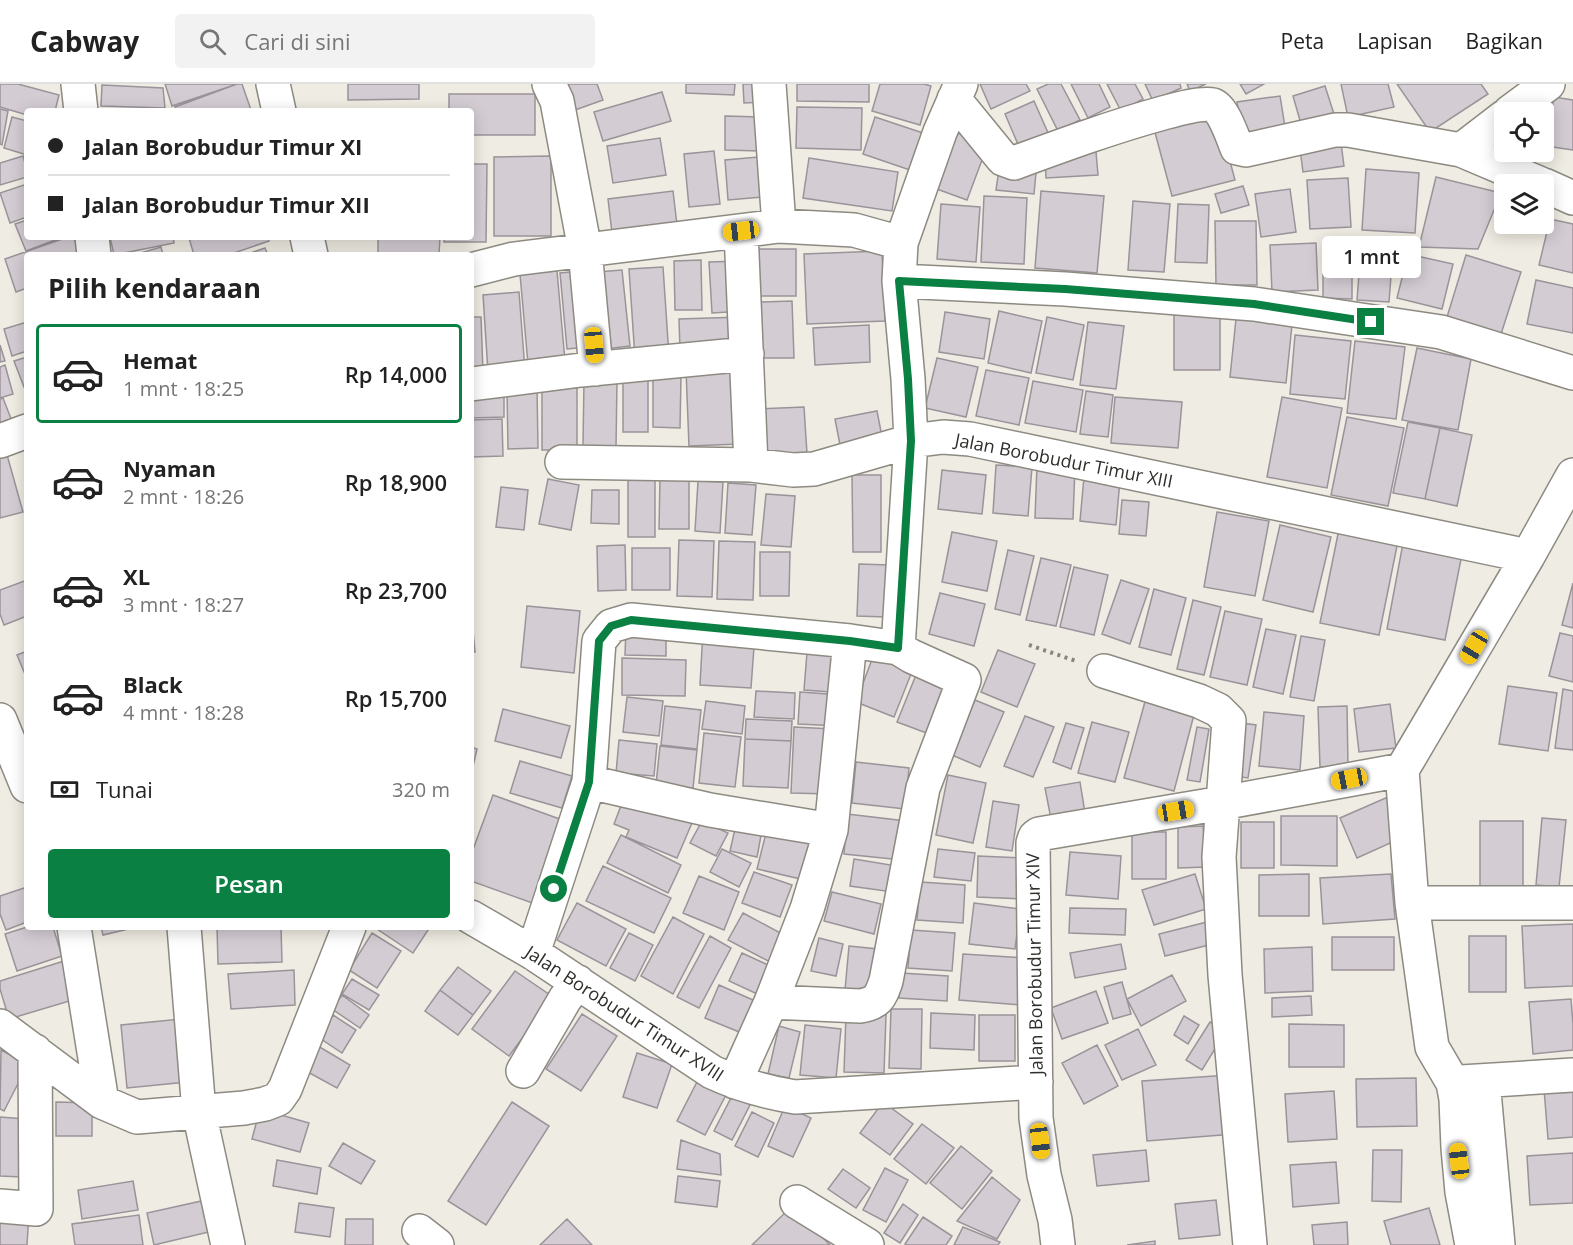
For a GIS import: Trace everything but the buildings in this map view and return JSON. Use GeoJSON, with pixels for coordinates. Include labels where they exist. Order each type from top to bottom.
{"type":"FeatureCollection","features":[{"type":"Feature","properties":{"kind":"street"},"geometry":{"type":"LineString","coordinates":[[78,84],[81,108]]}},
{"type":"Feature","properties":{"kind":"street"},"geometry":{"type":"LineString","coordinates":[[273,84],[278,108]]}},
{"type":"Feature","properties":{"kind":"street"},"geometry":{"type":"LineString","coordinates":[[549,84],[556,101],[585,250],[596,369]]}},
{"type":"Feature","properties":{"kind":"street"},"geometry":{"type":"LineString","coordinates":[[768,84],[779,226]]}},
{"type":"Feature","properties":{"kind":"street"},"geometry":{"type":"LineString","coordinates":[[1524,102],[1548,84]]}},
{"type":"Feature","properties":{"kind":"street"},"geometry":{"type":"LineString","coordinates":[[957,92],[1003,159],[1014,163],[1128,122],[1184,107],[1211,104],[1221,112],[1240,150],[1335,130],[1347,130],[1461,150],[1517,174]]}},
{"type":"Feature","properties":{"kind":"street"},"geometry":{"type":"LineString","coordinates":[[898,648],[911,441],[899,281],[901,243],[939,132],[957,92]]}},
{"type":"Feature","properties":{"kind":"street"},"geometry":{"type":"LineString","coordinates":[[1461,150],[1494,125]]}},
{"type":"Feature","properties":{"kind":"street"},"geometry":{"type":"LineString","coordinates":[[1554,190],[1573,198]]}},
{"type":"Feature","properties":{"kind":"street"},"geometry":{"type":"LineString","coordinates":[[474,269],[514,259],[779,226],[854,230],[901,243]]}},
{"type":"Feature","properties":{"kind":"street"},"geometry":{"type":"LineString","coordinates":[[741,231],[751,465]]}},
{"type":"Feature","properties":{"kind":"street"},"geometry":{"type":"LineString","coordinates":[[899,281],[1065,289],[1254,304],[1441,332],[1573,373]]}},
{"type":"Feature","properties":{"kind":"street"},"geometry":{"type":"LineString","coordinates":[[474,384],[747,354]]}},
{"type":"Feature","properties":{"kind":"street"},"geometry":{"type":"LineString","coordinates":[[0,441],[24,432]]}},
{"type":"Feature","properties":{"kind":"street","name":"Jalan Borobudur Timur XIII"},"geometry":{"type":"LineString","coordinates":[[562,462],[751,465],[793,470],[814,469],[911,441],[943,437],[970,439],[1528,556]]}},
{"type":"Feature","properties":{"kind":"street"},"geometry":{"type":"LineString","coordinates":[[1498,1245],[1468,1082],[1432,1047],[1412,903],[1402,770],[1573,475]]}},
{"type":"Feature","properties":{"kind":"street"},"geometry":{"type":"LineString","coordinates":[[533,953],[589,782],[599,641],[611,626],[631,620],[850,641],[898,648],[963,680],[923,788],[886,981],[880,997],[871,1004],[860,1006],[771,1002]]}},
{"type":"Feature","properties":{"kind":"street"},"geometry":{"type":"LineString","coordinates":[[735,1082],[771,1002],[807,909],[831,830],[850,641]]}},
{"type":"Feature","properties":{"kind":"street"},"geometry":{"type":"LineString","coordinates":[[1104,671],[1199,701],[1218,710],[1229,721],[1219,857],[1225,975],[1250,1245]]}},
{"type":"Feature","properties":{"kind":"street"},"geometry":{"type":"LineString","coordinates":[[0,720],[24,779]]}},
{"type":"Feature","properties":{"kind":"street","name":"Jalan Borobudur Timur XIV"},"geometry":{"type":"LineString","coordinates":[[1058,1245],[1055,1220],[1044,1176],[1036,1118],[1033,925],[1033,843],[1035,837],[1039,834],[1402,770]]}},
{"type":"Feature","properties":{"kind":"street"},"geometry":{"type":"LineString","coordinates":[[589,782],[710,810],[831,830]]}},
{"type":"Feature","properties":{"kind":"street"},"geometry":{"type":"LineString","coordinates":[[1412,903],[1573,903]]}},
{"type":"Feature","properties":{"kind":"street","name":"Jalan Borobudur Timur XVIII"},"geometry":{"type":"LineString","coordinates":[[474,919],[533,953],[712,1072],[768,1093],[795,1096],[1036,1082]]}},
{"type":"Feature","properties":{"kind":"street"},"geometry":{"type":"LineString","coordinates":[[74,930],[102,1102]]}},
{"type":"Feature","properties":{"kind":"street"},"geometry":{"type":"LineString","coordinates":[[184,930],[200,1112],[228,1245]]}},
{"type":"Feature","properties":{"kind":"street"},"geometry":{"type":"LineString","coordinates":[[0,1026],[102,1102],[137,1117],[244,1108],[265,1104],[278,1099],[285,1089],[348,930]]}},
{"type":"Feature","properties":{"kind":"street"},"geometry":{"type":"LineString","coordinates":[[523,1071],[565,999],[578,982]]}},
{"type":"Feature","properties":{"kind":"street"},"geometry":{"type":"LineString","coordinates":[[0,1206],[36,1209],[35,1051]]}},
{"type":"Feature","properties":{"kind":"street"},"geometry":{"type":"LineString","coordinates":[[1468,1082],[1573,1075]]}},
{"type":"Feature","properties":{"kind":"street"},"geometry":{"type":"LineString","coordinates":[[1468,1082],[1456,1099],[1462,1192],[1472,1245]]}},
{"type":"Feature","properties":{"kind":"street"},"geometry":{"type":"LineString","coordinates":[[797,1202],[867,1245]]}},
{"type":"Feature","properties":{"kind":"path"},"geometry":{"type":"LineString","coordinates":[[1029,645],[1104,671]]}},
{"type":"Feature","properties":{"kind":"route"},"geometry":{"type":"LineString","coordinates":[[554,889],[589,782],[599,641],[611,626],[631,620],[850,641],[898,648],[911,441],[899,281],[1065,289],[1254,304],[1371,322]]}}]}
